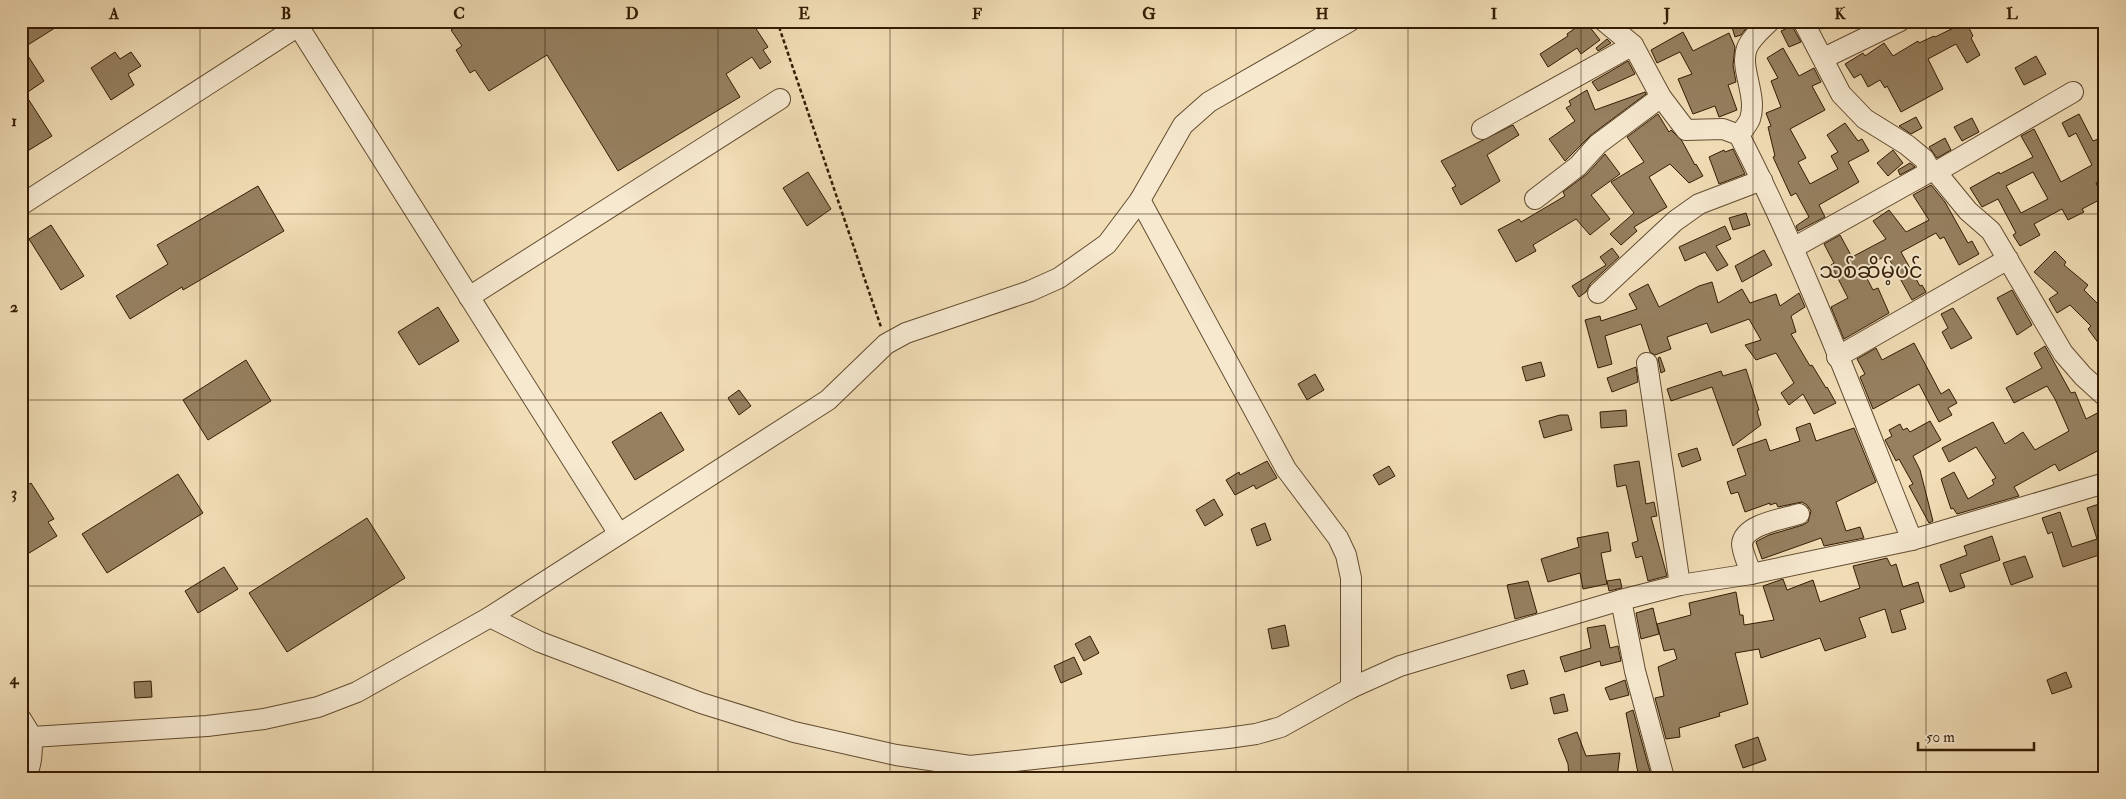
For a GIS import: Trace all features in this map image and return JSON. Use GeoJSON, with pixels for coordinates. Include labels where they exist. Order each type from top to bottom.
{"type":"FeatureCollection","features":[{"type":"Feature","properties":{"kind":"street"},"geometry":{"type":"LineString","coordinates":[[32,737],[207,726],[264,719],[318,707],[357,692],[490,617],[828,400],[886,344],[906,333],[1030,291],[1059,278],[1107,244],[1140,200],[1183,125],[1208,102],[1350,21]]}},
{"type":"Feature","properties":{"kind":"street"},"geometry":{"type":"LineString","coordinates":[[1604,21],[1633,45],[1661,97],[1686,130],[1723,129],[1739,135],[1793,248],[1912,540]]}},
{"type":"Feature","properties":{"kind":"street"},"geometry":{"type":"LineString","coordinates":[[1739,135],[1750,118],[1752,96],[1746,65],[1746,49],[1770,21]]}},
{"type":"Feature","properties":{"kind":"street"},"geometry":{"type":"LineString","coordinates":[[1803,21],[1824,58],[1841,94],[1865,119],[1924,158],[1933,172],[1968,211],[1991,232],[2063,353],[2083,376],[2105,396]]}},
{"type":"Feature","properties":{"kind":"street"},"geometry":{"type":"LineString","coordinates":[[1824,58],[1900,21]]}},
{"type":"Feature","properties":{"kind":"street"},"geometry":{"type":"LineString","coordinates":[[21,205],[300,23],[469,297],[619,534]]}},
{"type":"Feature","properties":{"kind":"street"},"geometry":{"type":"LineString","coordinates":[[1482,129],[1633,45]]}},
{"type":"Feature","properties":{"kind":"street"},"geometry":{"type":"LineString","coordinates":[[1793,248],[2011,130],[2073,92]]}},
{"type":"Feature","properties":{"kind":"street"},"geometry":{"type":"LineString","coordinates":[[1535,199],[1578,166],[1598,144],[1661,97]]}},
{"type":"Feature","properties":{"kind":"street"},"geometry":{"type":"LineString","coordinates":[[469,297],[780,98]]}},
{"type":"Feature","properties":{"kind":"street"},"geometry":{"type":"LineString","coordinates":[[1598,293],[1683,215],[1699,204],[1762,180]]}},
{"type":"Feature","properties":{"kind":"street"},"geometry":{"type":"LineString","coordinates":[[1140,200],[1286,470],[1325,519],[1342,546],[1351,578],[1351,688]]}},
{"type":"Feature","properties":{"kind":"street"},"geometry":{"type":"LineString","coordinates":[[1837,357],[2008,260]]}},
{"type":"Feature","properties":{"kind":"street"},"geometry":{"type":"LineString","coordinates":[[1647,363],[1680,585]]}},
{"type":"Feature","properties":{"kind":"street"},"geometry":{"type":"LineString","coordinates":[[490,617],[540,642],[700,703],[794,732],[896,755],[970,766],[1256,734],[1281,727],[1351,688],[1400,666],[1621,600],[1680,585],[1751,574],[1912,540],[2105,483]]}},
{"type":"Feature","properties":{"kind":"street"},"geometry":{"type":"LineString","coordinates":[[1751,574],[1742,544],[1746,535],[1754,527],[1799,514]]}},
{"type":"Feature","properties":{"kind":"street"},"geometry":{"type":"LineString","coordinates":[[1621,600],[1635,671],[1664,778]]}},
{"type":"Feature","properties":{"kind":"street"},"geometry":{"type":"LineString","coordinates":[[21,719],[32,737],[32,754],[29,770],[25,778]]}},
{"type":"Feature","properties":{"kind":"path"},"geometry":{"type":"LineString","coordinates":[[777,21],[886,344]]}},
{"type":"Feature","properties":{"kind":"building"},"geometry":{"type":"Polygon","coordinates":[[[21,21],[66,21],[23,48],[44,81],[25,94],[52,136],[21,155],[21,21]]]}},
{"type":"Feature","properties":{"kind":"building"},"geometry":{"type":"Polygon","coordinates":[[[465,21],[751,21],[768,47],[763,50],[771,62],[760,69],[752,57],[726,74],[740,97],[618,171],[547,55],[489,91],[475,70],[470,73],[456,50],[462,46],[451,30],[465,21]]]}},
{"type":"Feature","properties":{"kind":"building"},"geometry":{"type":"Polygon","coordinates":[[[1585,21],[1600,40],[1581,54],[1577,48],[1548,67],[1540,54],[1568,36],[1567,34],[1585,21]]]}},
{"type":"Feature","properties":{"kind":"building"},"geometry":{"type":"Polygon","coordinates":[[[1730,21],[1747,21],[1748,26],[1741,35],[1735,37],[1730,21]]]}},
{"type":"Feature","properties":{"kind":"building"},"geometry":{"type":"Polygon","coordinates":[[[1817,21],[1839,21],[1839,23],[1821,29],[1817,21]]]}},
{"type":"Feature","properties":{"kind":"building"},"geometry":{"type":"Polygon","coordinates":[[[1966,22],[1973,36],[1971,38],[1980,55],[1967,63],[1956,44],[1928,59],[1943,89],[1901,112],[1887,86],[1885,88],[1880,80],[1868,87],[1861,74],[1854,78],[1845,64],[1863,53],[1865,56],[1884,43],[1893,56],[1918,41],[1919,43],[1935,37],[1966,22]]]}},
{"type":"Feature","properties":{"kind":"building"},"geometry":{"type":"Polygon","coordinates":[[[1792,26],[1801,42],[1789,47],[1781,31],[1792,26]]]}},
{"type":"Feature","properties":{"kind":"building"},"geometry":{"type":"Polygon","coordinates":[[[1683,32],[1693,51],[1729,33],[1735,47],[1733,65],[1736,82],[1728,85],[1737,110],[1719,117],[1715,106],[1693,114],[1678,79],[1692,74],[1680,52],[1657,63],[1651,50],[1683,32]]]}},
{"type":"Feature","properties":{"kind":"building"},"geometry":{"type":"Polygon","coordinates":[[[1607,39],[1611,43],[1598,51],[1596,48],[1607,39]]]}},
{"type":"Feature","properties":{"kind":"building"},"geometry":{"type":"Polygon","coordinates":[[[1783,48],[1799,76],[1814,68],[1821,82],[1812,86],[1825,110],[1790,129],[1806,158],[1798,162],[1810,184],[1838,169],[1831,156],[1838,152],[1827,135],[1845,123],[1858,141],[1862,139],[1869,151],[1848,162],[1859,182],[1819,205],[1825,217],[1798,231],[1796,226],[1809,217],[1796,193],[1791,196],[1773,157],[1775,156],[1768,127],[1771,126],[1766,113],[1781,107],[1771,81],[1778,78],[1767,58],[1783,48]]]}},
{"type":"Feature","properties":{"kind":"building"},"geometry":{"type":"Polygon","coordinates":[[[115,52],[120,59],[131,52],[141,66],[128,74],[134,85],[111,100],[91,68],[115,52]]]}},
{"type":"Feature","properties":{"kind":"building"},"geometry":{"type":"Polygon","coordinates":[[[2036,56],[2046,74],[2024,85],[2015,68],[2036,56]]]}},
{"type":"Feature","properties":{"kind":"building"},"geometry":{"type":"Polygon","coordinates":[[[1628,61],[1635,74],[1598,91],[1592,82],[1628,61]]]}},
{"type":"Feature","properties":{"kind":"building"},"geometry":{"type":"Polygon","coordinates":[[[1587,90],[1595,110],[1645,92],[1646,94],[1591,135],[1565,161],[1549,139],[1575,121],[1566,108],[1571,105],[1569,101],[1587,90]]]}},
{"type":"Feature","properties":{"kind":"building"},"geometry":{"type":"Polygon","coordinates":[[[1658,114],[1669,132],[1671,130],[1682,141],[1703,176],[1689,183],[1670,164],[1649,177],[1667,207],[1634,227],[1637,231],[1621,245],[1610,234],[1634,213],[1611,182],[1644,162],[1627,137],[1658,114]]]}},
{"type":"Feature","properties":{"kind":"building"},"geometry":{"type":"Polygon","coordinates":[[[2079,114],[2093,141],[2098,139],[2105,151],[2105,189],[2100,180],[2096,183],[2103,198],[2082,209],[2084,212],[2068,220],[2062,209],[2034,224],[2040,235],[2020,246],[2013,235],[2016,233],[1998,199],[1982,207],[1970,188],[1999,172],[2000,174],[2033,157],[2021,136],[2034,129],[2061,182],[2092,165],[2076,133],[2069,137],[2062,123],[2079,114]],[[2033,172],[2006,186],[2021,213],[2048,199],[2033,172]]]}},
{"type":"Feature","properties":{"kind":"building"},"geometry":{"type":"Polygon","coordinates":[[[1916,117],[1922,128],[1911,134],[1899,126],[1916,117]]]}},
{"type":"Feature","properties":{"kind":"building"},"geometry":{"type":"Polygon","coordinates":[[[1972,118],[1979,132],[1962,141],[1954,127],[1972,118]]]}},
{"type":"Feature","properties":{"kind":"building"},"geometry":{"type":"Polygon","coordinates":[[[1513,125],[1519,135],[1487,155],[1500,181],[1461,205],[1452,188],[1456,186],[1441,161],[1513,125]]]}},
{"type":"Feature","properties":{"kind":"building"},"geometry":{"type":"Polygon","coordinates":[[[1945,138],[1951,150],[1937,158],[1929,147],[1945,138]]]}},
{"type":"Feature","properties":{"kind":"building"},"geometry":{"type":"Polygon","coordinates":[[[1733,149],[1745,174],[1719,184],[1709,157],[1724,150],[1725,152],[1733,149]]]}},
{"type":"Feature","properties":{"kind":"building"},"geometry":{"type":"Polygon","coordinates":[[[1893,150],[1903,163],[1888,176],[1877,163],[1893,150]]]}},
{"type":"Feature","properties":{"kind":"building"},"geometry":{"type":"Polygon","coordinates":[[[1605,154],[1620,174],[1591,195],[1610,219],[1590,235],[1576,219],[1533,245],[1536,251],[1516,262],[1498,230],[1519,219],[1521,222],[1565,196],[1563,192],[1587,174],[1605,154]]]}},
{"type":"Feature","properties":{"kind":"building"},"geometry":{"type":"Polygon","coordinates":[[[1910,163],[1915,167],[1900,175],[1898,170],[1910,163]]]}},
{"type":"Feature","properties":{"kind":"building"},"geometry":{"type":"Polygon","coordinates":[[[808,172],[831,209],[807,226],[783,188],[808,172]]]}},
{"type":"Feature","properties":{"kind":"building"},"geometry":{"type":"Polygon","coordinates":[[[1931,185],[1945,202],[1968,243],[1972,241],[1979,254],[1959,265],[1944,237],[1940,239],[1936,233],[1901,252],[1920,286],[1922,285],[1926,292],[1912,300],[1887,255],[1862,269],[1873,290],[1878,288],[1889,313],[1844,339],[1831,307],[1848,298],[1831,265],[1834,263],[1824,244],[1840,235],[1852,257],[1886,239],[1873,221],[1889,210],[1906,232],[1929,220],[1913,195],[1931,185]]]}},
{"type":"Feature","properties":{"kind":"building"},"geometry":{"type":"Polygon","coordinates":[[[258,186],[284,231],[183,290],[182,287],[130,319],[116,296],[168,264],[157,245],[258,186]]]}},
{"type":"Feature","properties":{"kind":"building"},"geometry":{"type":"Polygon","coordinates":[[[1746,213],[1750,225],[1733,230],[1729,218],[1746,213]]]}},
{"type":"Feature","properties":{"kind":"building"},"geometry":{"type":"Polygon","coordinates":[[[51,225],[84,276],[61,290],[29,239],[51,225]]]}},
{"type":"Feature","properties":{"kind":"building"},"geometry":{"type":"Polygon","coordinates":[[[1725,226],[1731,239],[1716,246],[1728,265],[1717,271],[1705,252],[1685,261],[1679,247],[1725,226]]]}},
{"type":"Feature","properties":{"kind":"building"},"geometry":{"type":"Polygon","coordinates":[[[1612,248],[1619,257],[1579,297],[1572,286],[1606,265],[1600,257],[1612,248]]]}},
{"type":"Feature","properties":{"kind":"building"},"geometry":{"type":"Polygon","coordinates":[[[1764,250],[1772,265],[1742,282],[1735,266],[1764,250]]]}},
{"type":"Feature","properties":{"kind":"building"},"geometry":{"type":"Polygon","coordinates":[[[2055,251],[2066,262],[2064,265],[2088,285],[2084,290],[2105,311],[2105,352],[2088,329],[2091,326],[2070,305],[2057,313],[2049,299],[2058,293],[2034,272],[2055,251]]]}},
{"type":"Feature","properties":{"kind":"building"},"geometry":{"type":"Polygon","coordinates":[[[1712,282],[1718,303],[1742,289],[1750,303],[1776,294],[1780,306],[1799,293],[1805,307],[1791,316],[1796,332],[1791,334],[1810,366],[1812,365],[1836,403],[1814,414],[1803,394],[1789,405],[1781,393],[1794,383],[1776,353],[1756,360],[1745,345],[1761,340],[1749,319],[1711,333],[1707,323],[1667,337],[1671,349],[1655,355],[1650,352],[1641,324],[1605,336],[1612,364],[1598,368],[1585,320],[1600,316],[1601,321],[1637,309],[1629,294],[1648,284],[1659,307],[1699,286],[1712,282]]]}},
{"type":"Feature","properties":{"kind":"building"},"geometry":{"type":"Polygon","coordinates":[[[2012,290],[2032,325],[2017,335],[1997,298],[2012,290]]]}},
{"type":"Feature","properties":{"kind":"building"},"geometry":{"type":"Polygon","coordinates":[[[438,307],[459,341],[419,365],[398,332],[438,307]]]}},
{"type":"Feature","properties":{"kind":"building"},"geometry":{"type":"Polygon","coordinates":[[[1953,308],[1972,338],[1951,349],[1942,332],[1948,328],[1941,314],[1953,308]]]}},
{"type":"Feature","properties":{"kind":"building"},"geometry":{"type":"Polygon","coordinates":[[[1914,343],[1941,394],[1949,389],[1957,403],[1948,408],[1952,415],[1939,422],[1919,384],[1873,409],[1860,377],[1865,374],[1857,359],[1876,348],[1882,360],[1914,343]]]}},
{"type":"Feature","properties":{"kind":"building"},"geometry":{"type":"Polygon","coordinates":[[[2045,346],[2071,393],[2075,392],[2086,419],[2105,409],[2105,447],[2059,471],[2055,464],[2014,487],[2019,496],[1957,514],[1953,508],[1951,509],[1941,479],[1954,472],[1968,499],[1994,484],[1992,480],[1996,478],[1976,447],[1949,462],[1942,448],[1993,422],[2005,444],[2023,432],[2035,450],[2069,431],[2047,386],[2014,403],[2006,388],[2042,368],[2034,353],[2045,346]]]}},
{"type":"Feature","properties":{"kind":"building"},"geometry":{"type":"Polygon","coordinates":[[[1660,357],[1665,371],[1661,373],[1658,358],[1660,357]]]}},
{"type":"Feature","properties":{"kind":"building"},"geometry":{"type":"Polygon","coordinates":[[[246,360],[271,401],[208,440],[183,400],[246,360]]]}},
{"type":"Feature","properties":{"kind":"building"},"geometry":{"type":"Polygon","coordinates":[[[1541,362],[1545,376],[1526,381],[1522,367],[1541,362]]]}},
{"type":"Feature","properties":{"kind":"building"},"geometry":{"type":"Polygon","coordinates":[[[1636,367],[1638,382],[1612,392],[1607,378],[1636,367]]]}},
{"type":"Feature","properties":{"kind":"building"},"geometry":{"type":"Polygon","coordinates":[[[1746,369],[1759,410],[1757,411],[1761,425],[1733,446],[1712,387],[1671,401],[1667,389],[1721,371],[1723,376],[1746,369]]]}},
{"type":"Feature","properties":{"kind":"building"},"geometry":{"type":"Polygon","coordinates":[[[1315,374],[1324,390],[1307,400],[1298,384],[1315,374]]]}},
{"type":"Feature","properties":{"kind":"building"},"geometry":{"type":"Polygon","coordinates":[[[739,390],[751,406],[739,415],[728,398],[739,390]]]}},
{"type":"Feature","properties":{"kind":"building"},"geometry":{"type":"Polygon","coordinates":[[[1626,410],[1627,426],[1601,428],[1600,412],[1626,410]]]}},
{"type":"Feature","properties":{"kind":"building"},"geometry":{"type":"Polygon","coordinates":[[[661,412],[684,450],[635,480],[612,442],[661,412]]]}},
{"type":"Feature","properties":{"kind":"building"},"geometry":{"type":"Polygon","coordinates":[[[1560,415],[1568,415],[1572,430],[1544,438],[1539,421],[1560,415]]]}},
{"type":"Feature","properties":{"kind":"building"},"geometry":{"type":"Polygon","coordinates":[[[1930,421],[1941,440],[1913,456],[1920,470],[1933,521],[1929,523],[1909,486],[1913,484],[1899,459],[1896,461],[1885,440],[1892,436],[1889,430],[1900,424],[1903,430],[1907,428],[1910,432],[1930,421]]]}},
{"type":"Feature","properties":{"kind":"building"},"geometry":{"type":"Polygon","coordinates":[[[1810,423],[1816,441],[1854,428],[1876,482],[1836,502],[1846,531],[1860,527],[1864,538],[1824,546],[1821,538],[1762,559],[1757,541],[1769,535],[1803,525],[1808,522],[1811,511],[1802,502],[1778,507],[1776,503],[1770,505],[1770,503],[1745,512],[1738,492],[1731,494],[1727,482],[1746,475],[1737,449],[1766,439],[1770,451],[1800,441],[1796,428],[1810,423]]]}},
{"type":"Feature","properties":{"kind":"building"},"geometry":{"type":"Polygon","coordinates":[[[1697,448],[1701,460],[1682,467],[1678,454],[1697,448]]]}},
{"type":"Feature","properties":{"kind":"building"},"geometry":{"type":"Polygon","coordinates":[[[1267,461],[1277,478],[1256,489],[1254,485],[1235,495],[1226,480],[1239,472],[1240,475],[1267,461]]]}},
{"type":"Feature","properties":{"kind":"building"},"geometry":{"type":"Polygon","coordinates":[[[1639,461],[1646,504],[1654,502],[1657,516],[1651,517],[1667,576],[1648,581],[1642,556],[1636,558],[1632,543],[1638,541],[1626,485],[1617,487],[1614,465],[1639,461]]]}},
{"type":"Feature","properties":{"kind":"building"},"geometry":{"type":"Polygon","coordinates":[[[1389,466],[1395,476],[1379,485],[1373,475],[1389,466]]]}},
{"type":"Feature","properties":{"kind":"building"},"geometry":{"type":"Polygon","coordinates":[[[178,474],[203,513],[107,573],[82,534],[178,474]]]}},
{"type":"Feature","properties":{"kind":"building"},"geometry":{"type":"Polygon","coordinates":[[[31,483],[54,519],[48,522],[57,536],[21,558],[21,489],[31,483]]]}},
{"type":"Feature","properties":{"kind":"building"},"geometry":{"type":"Polygon","coordinates":[[[1214,499],[1223,515],[1205,526],[1196,510],[1214,499]]]}},
{"type":"Feature","properties":{"kind":"building"},"geometry":{"type":"Polygon","coordinates":[[[2105,502],[2105,553],[2063,567],[2052,532],[2048,534],[2042,518],[2060,512],[2072,547],[2097,539],[2087,508],[2105,502]]]}},
{"type":"Feature","properties":{"kind":"building"},"geometry":{"type":"Polygon","coordinates":[[[367,518],[405,578],[287,652],[249,593],[367,518]]]}},
{"type":"Feature","properties":{"kind":"building"},"geometry":{"type":"Polygon","coordinates":[[[1265,523],[1271,540],[1257,546],[1251,529],[1265,523]]]}},
{"type":"Feature","properties":{"kind":"building"},"geometry":{"type":"Polygon","coordinates":[[[1608,532],[1611,551],[1601,553],[1607,584],[1583,589],[1580,573],[1548,582],[1541,559],[1579,547],[1577,538],[1608,532]]]}},
{"type":"Feature","properties":{"kind":"building"},"geometry":{"type":"Polygon","coordinates":[[[1992,536],[2000,560],[1960,574],[1965,587],[1950,592],[1940,565],[1967,555],[1964,546],[1992,536]]]}},
{"type":"Feature","properties":{"kind":"building"},"geometry":{"type":"Polygon","coordinates":[[[2025,556],[2033,577],[2011,585],[2003,563],[2025,556]]]}},
{"type":"Feature","properties":{"kind":"building"},"geometry":{"type":"Polygon","coordinates":[[[1887,558],[1891,566],[1896,564],[1903,587],[1918,582],[1924,602],[1900,610],[1906,629],[1892,633],[1885,609],[1859,618],[1866,637],[1825,651],[1820,638],[1761,658],[1759,649],[1735,653],[1748,704],[1719,713],[1720,716],[1679,728],[1680,737],[1666,739],[1655,698],[1664,696],[1658,667],[1677,659],[1674,649],[1664,651],[1657,624],[1691,615],[1689,603],[1736,592],[1740,615],[1743,615],[1744,625],[1774,620],[1763,586],[1783,579],[1787,590],[1813,580],[1820,602],[1860,588],[1853,566],[1887,558]]]}},
{"type":"Feature","properties":{"kind":"building"},"geometry":{"type":"Polygon","coordinates":[[[224,567],[238,589],[198,613],[185,591],[224,567]]]}},
{"type":"Feature","properties":{"kind":"building"},"geometry":{"type":"Polygon","coordinates":[[[1620,579],[1622,588],[1609,591],[1607,581],[1620,579]]]}},
{"type":"Feature","properties":{"kind":"building"},"geometry":{"type":"Polygon","coordinates":[[[1528,581],[1537,613],[1515,619],[1507,585],[1528,581]]]}},
{"type":"Feature","properties":{"kind":"building"},"geometry":{"type":"Polygon","coordinates":[[[1653,608],[1659,634],[1641,639],[1636,613],[1653,608]]]}},
{"type":"Feature","properties":{"kind":"building"},"geometry":{"type":"Polygon","coordinates":[[[1285,625],[1289,646],[1272,649],[1268,629],[1285,625]]]}},
{"type":"Feature","properties":{"kind":"building"},"geometry":{"type":"Polygon","coordinates":[[[1605,625],[1610,648],[1618,646],[1621,661],[1601,666],[1600,661],[1565,672],[1560,657],[1591,648],[1587,628],[1605,625]]]}},
{"type":"Feature","properties":{"kind":"building"},"geometry":{"type":"Polygon","coordinates":[[[1090,636],[1099,653],[1084,661],[1075,644],[1090,636]]]}},
{"type":"Feature","properties":{"kind":"building"},"geometry":{"type":"Polygon","coordinates":[[[1074,657],[1082,674],[1061,683],[1054,666],[1074,657]]]}},
{"type":"Feature","properties":{"kind":"building"},"geometry":{"type":"Polygon","coordinates":[[[1524,670],[1528,684],[1511,689],[1507,675],[1524,670]]]}},
{"type":"Feature","properties":{"kind":"building"},"geometry":{"type":"Polygon","coordinates":[[[2066,672],[2072,687],[2052,694],[2047,680],[2066,672]]]}},
{"type":"Feature","properties":{"kind":"building"},"geometry":{"type":"Polygon","coordinates":[[[1625,680],[1629,695],[1610,700],[1605,688],[1625,680]]]}},
{"type":"Feature","properties":{"kind":"building"},"geometry":{"type":"Polygon","coordinates":[[[151,681],[152,697],[135,698],[134,682],[151,681]]]}},
{"type":"Feature","properties":{"kind":"building"},"geometry":{"type":"Polygon","coordinates":[[[1564,694],[1568,711],[1554,714],[1550,698],[1564,694]]]}},
{"type":"Feature","properties":{"kind":"building"},"geometry":{"type":"Polygon","coordinates":[[[1633,710],[1651,775],[1639,778],[1626,713],[1633,710]]]}},
{"type":"Feature","properties":{"kind":"building"},"geometry":{"type":"Polygon","coordinates":[[[1577,732],[1586,756],[1620,753],[1617,778],[1569,778],[1568,764],[1558,739],[1577,732]]]}},
{"type":"Feature","properties":{"kind":"building"},"geometry":{"type":"Polygon","coordinates":[[[1758,737],[1766,760],[1743,768],[1735,745],[1758,737]]]}},
{"type":"Feature","properties":{"kind":"district","name":"သစ်ဆိမ့်ပင်"},"geometry":{"type":"Point","coordinates":[1871,271]}}]}
